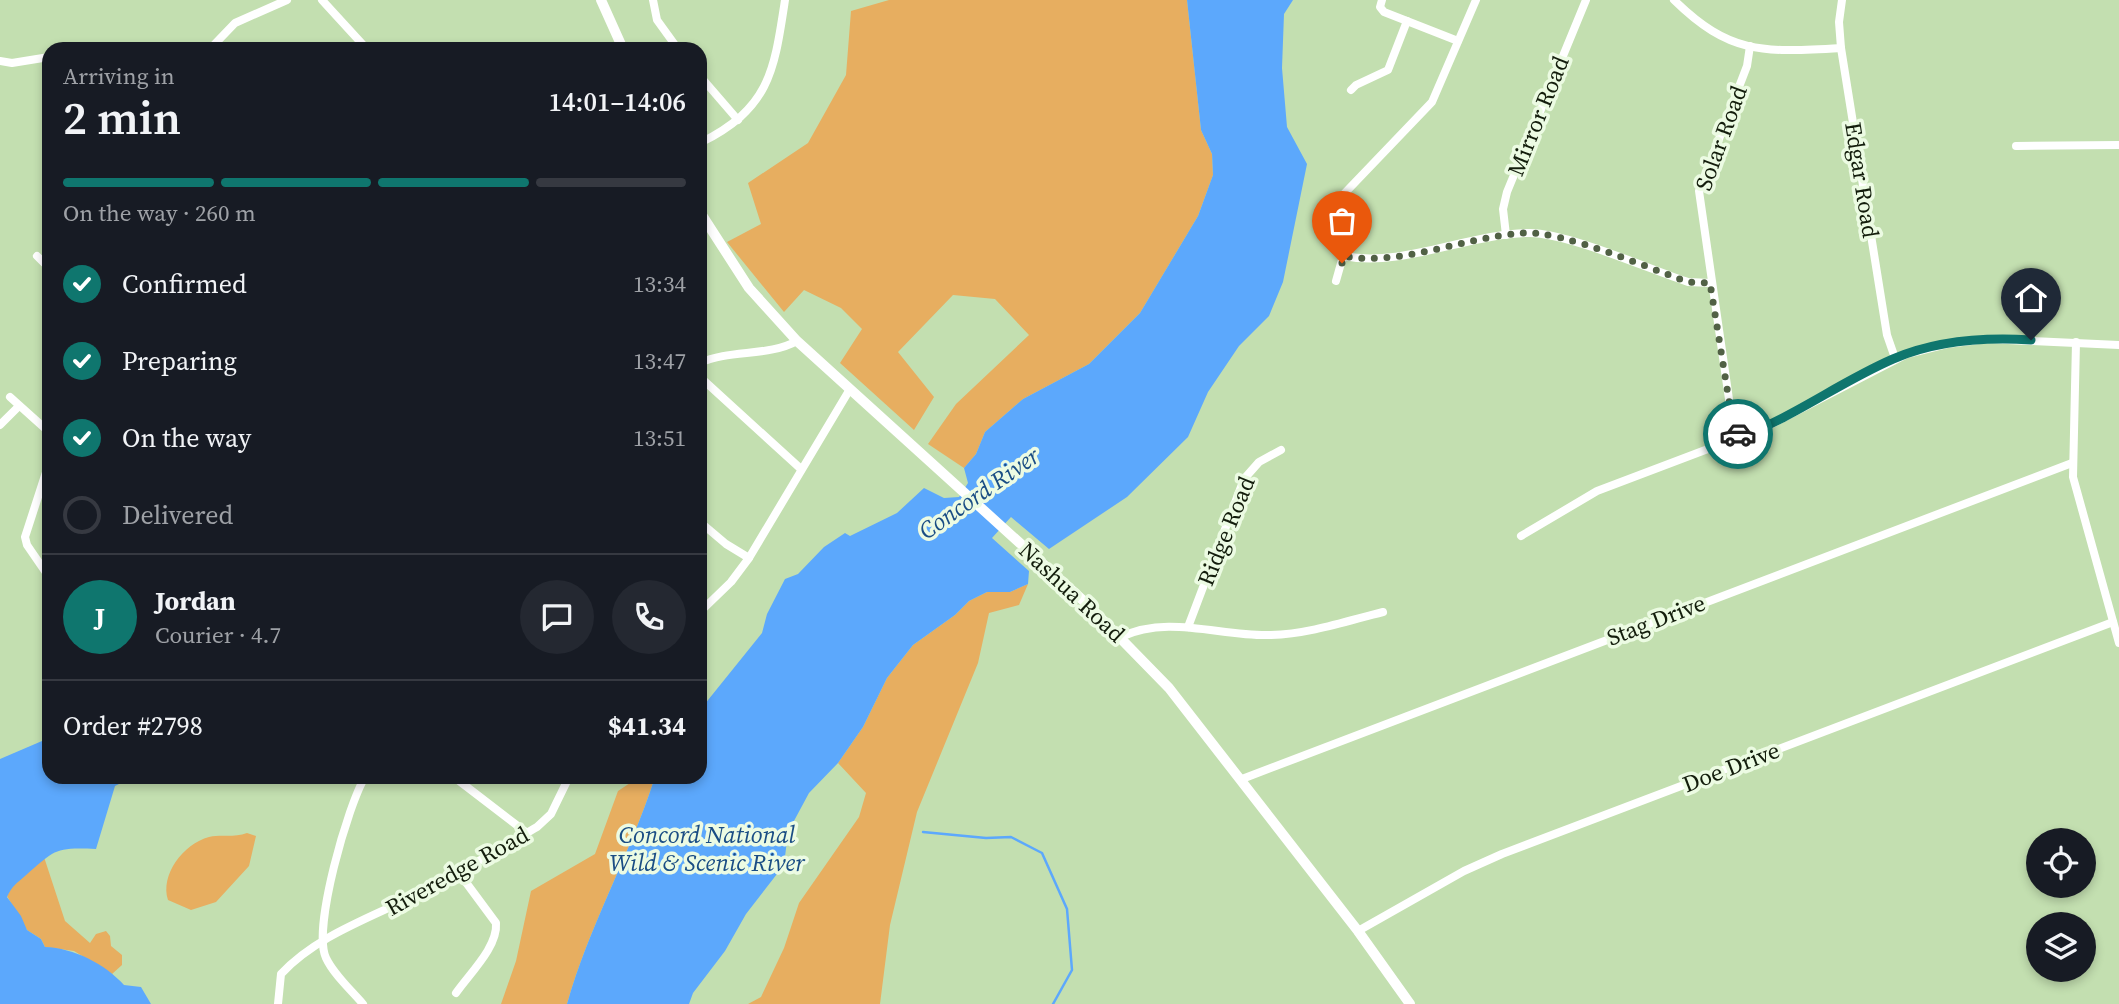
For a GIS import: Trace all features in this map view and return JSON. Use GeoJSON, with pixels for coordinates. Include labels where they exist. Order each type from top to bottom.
{"type":"FeatureCollection","features":[{"type":"Feature","properties":{"kind":"main road"},"geometry":{"type":"LineString","coordinates":[[601,0],[620,42]]}},
{"type":"Feature","properties":{"kind":"main road","name":"Nashua Road"},"geometry":{"type":"LineString","coordinates":[[707,223],[749,288],[797,341],[956,483],[1121,637],[1196,718],[1410,1004]]}},
{"type":"Feature","properties":{"kind":"street"},"geometry":{"type":"LineString","coordinates":[[217,42],[235,23],[287,0]]}},
{"type":"Feature","properties":{"kind":"street"},"geometry":{"type":"LineString","coordinates":[[322,0],[360,42]]}},
{"type":"Feature","properties":{"kind":"street"},"geometry":{"type":"LineString","coordinates":[[653,0],[657,20],[673,42]]}},
{"type":"Feature","properties":{"kind":"street"},"geometry":{"type":"LineString","coordinates":[[707,139],[738,120],[758,100],[767,85],[785,0]]}},
{"type":"Feature","properties":{"kind":"street"},"geometry":{"type":"LineString","coordinates":[[1381,0],[1380,7],[1384,12],[1458,41]]}},
{"type":"Feature","properties":{"kind":"street"},"geometry":{"type":"LineString","coordinates":[[1336,281],[1344,256],[1339,207],[1343,193],[1432,102],[1476,0]]}},
{"type":"Feature","properties":{"kind":"street","name":"Mirror Road"},"geometry":{"type":"LineString","coordinates":[[1506,235],[1503,209],[1507,192],[1586,0]]}},
{"type":"Feature","properties":{"kind":"street"},"geometry":{"type":"LineString","coordinates":[[1674,0],[1710,32],[1730,42],[1750,46],[1841,48]]}},
{"type":"Feature","properties":{"kind":"street","name":"Edgar Road"},"geometry":{"type":"LineString","coordinates":[[1842,0],[1839,22],[1841,48],[1887,335],[1895,358]]}},
{"type":"Feature","properties":{"kind":"street"},"geometry":{"type":"LineString","coordinates":[[1351,90],[1388,70],[1407,21]]}},
{"type":"Feature","properties":{"kind":"street","name":"Solar Road"},"geometry":{"type":"LineString","coordinates":[[1740,437],[1731,413],[1710,283],[1699,191],[1747,66],[1750,46]]}},
{"type":"Feature","properties":{"kind":"street"},"geometry":{"type":"LineString","coordinates":[[0,61],[21,62],[42,58]]}},
{"type":"Feature","properties":{"kind":"street"},"geometry":{"type":"LineString","coordinates":[[707,84],[738,120]]}},
{"type":"Feature","properties":{"kind":"street"},"geometry":{"type":"LineString","coordinates":[[2017,146],[2119,145]]}},
{"type":"Feature","properties":{"kind":"street"},"geometry":{"type":"LineString","coordinates":[[1344,256],[1375,258],[1506,235],[1545,234],[1688,282],[1710,283]]}},
{"type":"Feature","properties":{"kind":"street"},"geometry":{"type":"LineString","coordinates":[[37,256],[42,261]]}},
{"type":"Feature","properties":{"kind":"street"},"geometry":{"type":"LineString","coordinates":[[1521,536],[1604,488],[1779,420],[1895,358],[1973,340],[2119,345]]}},
{"type":"Feature","properties":{"kind":"street"},"geometry":{"type":"LineString","coordinates":[[707,360],[782,347],[797,341]]}},
{"type":"Feature","properties":{"kind":"street"},"geometry":{"type":"LineString","coordinates":[[2076,342],[2072,463],[2076,491],[2119,643]]}},
{"type":"Feature","properties":{"kind":"street"},"geometry":{"type":"LineString","coordinates":[[707,383],[802,469]]}},
{"type":"Feature","properties":{"kind":"street"},"geometry":{"type":"LineString","coordinates":[[707,605],[731,582],[749,558],[850,389]]}},
{"type":"Feature","properties":{"kind":"street"},"geometry":{"type":"LineString","coordinates":[[10,397],[42,426]]}},
{"type":"Feature","properties":{"kind":"street"},"geometry":{"type":"LineString","coordinates":[[0,425],[19,406]]}},
{"type":"Feature","properties":{"kind":"street","name":"Ridge Road"},"geometry":{"type":"LineString","coordinates":[[1188,627],[1244,479],[1259,462],[1281,450]]}},
{"type":"Feature","properties":{"kind":"street","name":"Stag Drive"},"geometry":{"type":"LineString","coordinates":[[1242,779],[2072,463]]}},
{"type":"Feature","properties":{"kind":"street"},"geometry":{"type":"LineString","coordinates":[[42,486],[26,537],[27,545],[42,567]]}},
{"type":"Feature","properties":{"kind":"street"},"geometry":{"type":"LineString","coordinates":[[707,528],[749,558]]}},
{"type":"Feature","properties":{"kind":"street"},"geometry":{"type":"LineString","coordinates":[[1121,637],[1136,631],[1188,627],[1244,634],[1284,635],[1383,612]]}},
{"type":"Feature","properties":{"kind":"street","name":"Doe Drive"},"geometry":{"type":"LineString","coordinates":[[1358,931],[1457,875],[1502,854],[2113,622]]}},
{"type":"Feature","properties":{"kind":"street"},"geometry":{"type":"LineString","coordinates":[[363,784],[325,904],[322,942],[326,958],[363,1004]]}},
{"type":"Feature","properties":{"kind":"street"},"geometry":{"type":"LineString","coordinates":[[463,784],[527,833]]}},
{"type":"Feature","properties":{"kind":"street","name":"Riveredge Road"},"geometry":{"type":"LineString","coordinates":[[278,1004],[281,974],[322,942],[459,873],[527,833],[551,814],[566,784]]}},
{"type":"Feature","properties":{"kind":"street"},"geometry":{"type":"LineString","coordinates":[[456,992],[493,942],[496,923],[459,873]]}},
{"type":"Feature","properties":{"kind":"shaded area"},"geometry":{"type":"Polygon","coordinates":[[[889,0],[1187,0],[1201,130],[1212,154],[1213,175],[1198,216],[1140,313],[1089,364],[1023,399],[985,432],[976,454],[964,468],[928,444],[956,404],[1029,335],[995,299],[953,295],[898,352],[934,397],[914,430],[840,363],[862,329],[841,308],[804,290],[784,312],[727,242],[761,224],[748,183],[808,143],[846,75],[851,11],[889,0]]]}},
{"type":"Feature","properties":{"kind":"shaded area"},"geometry":{"type":"Polygon","coordinates":[[[1028,584],[1019,605],[989,613],[978,663],[917,812],[890,925],[880,1004],[748,1004],[761,997],[784,948],[799,903],[859,817],[866,793],[838,763],[863,727],[887,678],[913,645],[955,615],[969,601],[987,592],[1010,592],[1028,584]]]}},
{"type":"Feature","properties":{"kind":"shaded area"},"geometry":{"type":"Polygon","coordinates":[[[628,784],[653,784],[576,975],[567,1004],[501,1004],[516,961],[531,891],[595,854],[618,791],[628,784]]]}},
{"type":"Feature","properties":{"kind":"shaded area"},"geometry":{"type":"Polygon","coordinates":[[[247,833],[256,836],[249,866],[216,902],[191,910],[168,900],[166,890],[171,871],[182,853],[190,846],[209,837],[247,833]]]}},
{"type":"Feature","properties":{"kind":"shaded area"},"geometry":{"type":"Polygon","coordinates":[[[44,857],[65,921],[90,943],[96,934],[106,931],[110,936],[111,946],[122,955],[122,965],[112,974],[74,951],[45,947],[41,939],[27,930],[7,896],[13,884],[44,857]]]}},
{"type":"Feature","properties":{"kind":"water","name":"Concord National Wild & Scenic River"},"geometry":{"type":"Polygon","coordinates":[[[1187,0],[1293,0],[1284,14],[1282,68],[1287,127],[1307,164],[1283,282],[1269,316],[1239,346],[1208,392],[1188,437],[1127,497],[1049,549],[1011,517],[992,538],[1029,571],[1028,584],[1010,592],[987,592],[969,601],[955,615],[913,645],[887,678],[863,727],[838,763],[809,793],[788,832],[784,865],[746,914],[725,951],[693,993],[689,1004],[567,1004],[576,975],[653,784],[707,784],[707,701],[762,633],[767,614],[785,579],[798,574],[824,547],[845,533],[850,536],[897,513],[924,488],[944,498],[959,497],[968,483],[964,468],[976,454],[985,432],[1023,399],[1089,364],[1140,313],[1198,216],[1213,175],[1212,154],[1201,130],[1187,0]]]}},
{"type":"Feature","properties":{"kind":"water"},"geometry":{"type":"Polygon","coordinates":[[[42,741],[42,784],[119,784],[115,786],[96,849],[56,852],[17,883],[7,897],[21,916],[27,930],[41,939],[45,947],[67,950],[88,958],[108,970],[124,985],[141,987],[151,1004],[0,1004],[0,759],[42,741]]]}},
{"type":"Feature","properties":{"kind":"waterway"},"geometry":{"type":"LineString","coordinates":[[923,832],[986,838],[1011,837],[1042,853],[1067,909],[1072,970],[1053,1004]]}},
{"type":"Feature","properties":{"kind":"way so far"},"geometry":{"type":"LineString","coordinates":[[1342,263],[1344,256],[1375,258],[1506,235],[1536,233],[1563,239],[1688,282],[1710,283],[1731,413],[1738,434]]}},
{"type":"Feature","properties":{"kind":"route"},"geometry":{"type":"LineString","coordinates":[[1738,434],[1740,437],[1766,427],[1882,364],[1907,354],[1959,341],[2001,338],[2031,340]]}},
{"type":"Feature","properties":{"kind":"water label","name":"Concord River"},"geometry":{"type":"Point","coordinates":[979,493]}}]}
